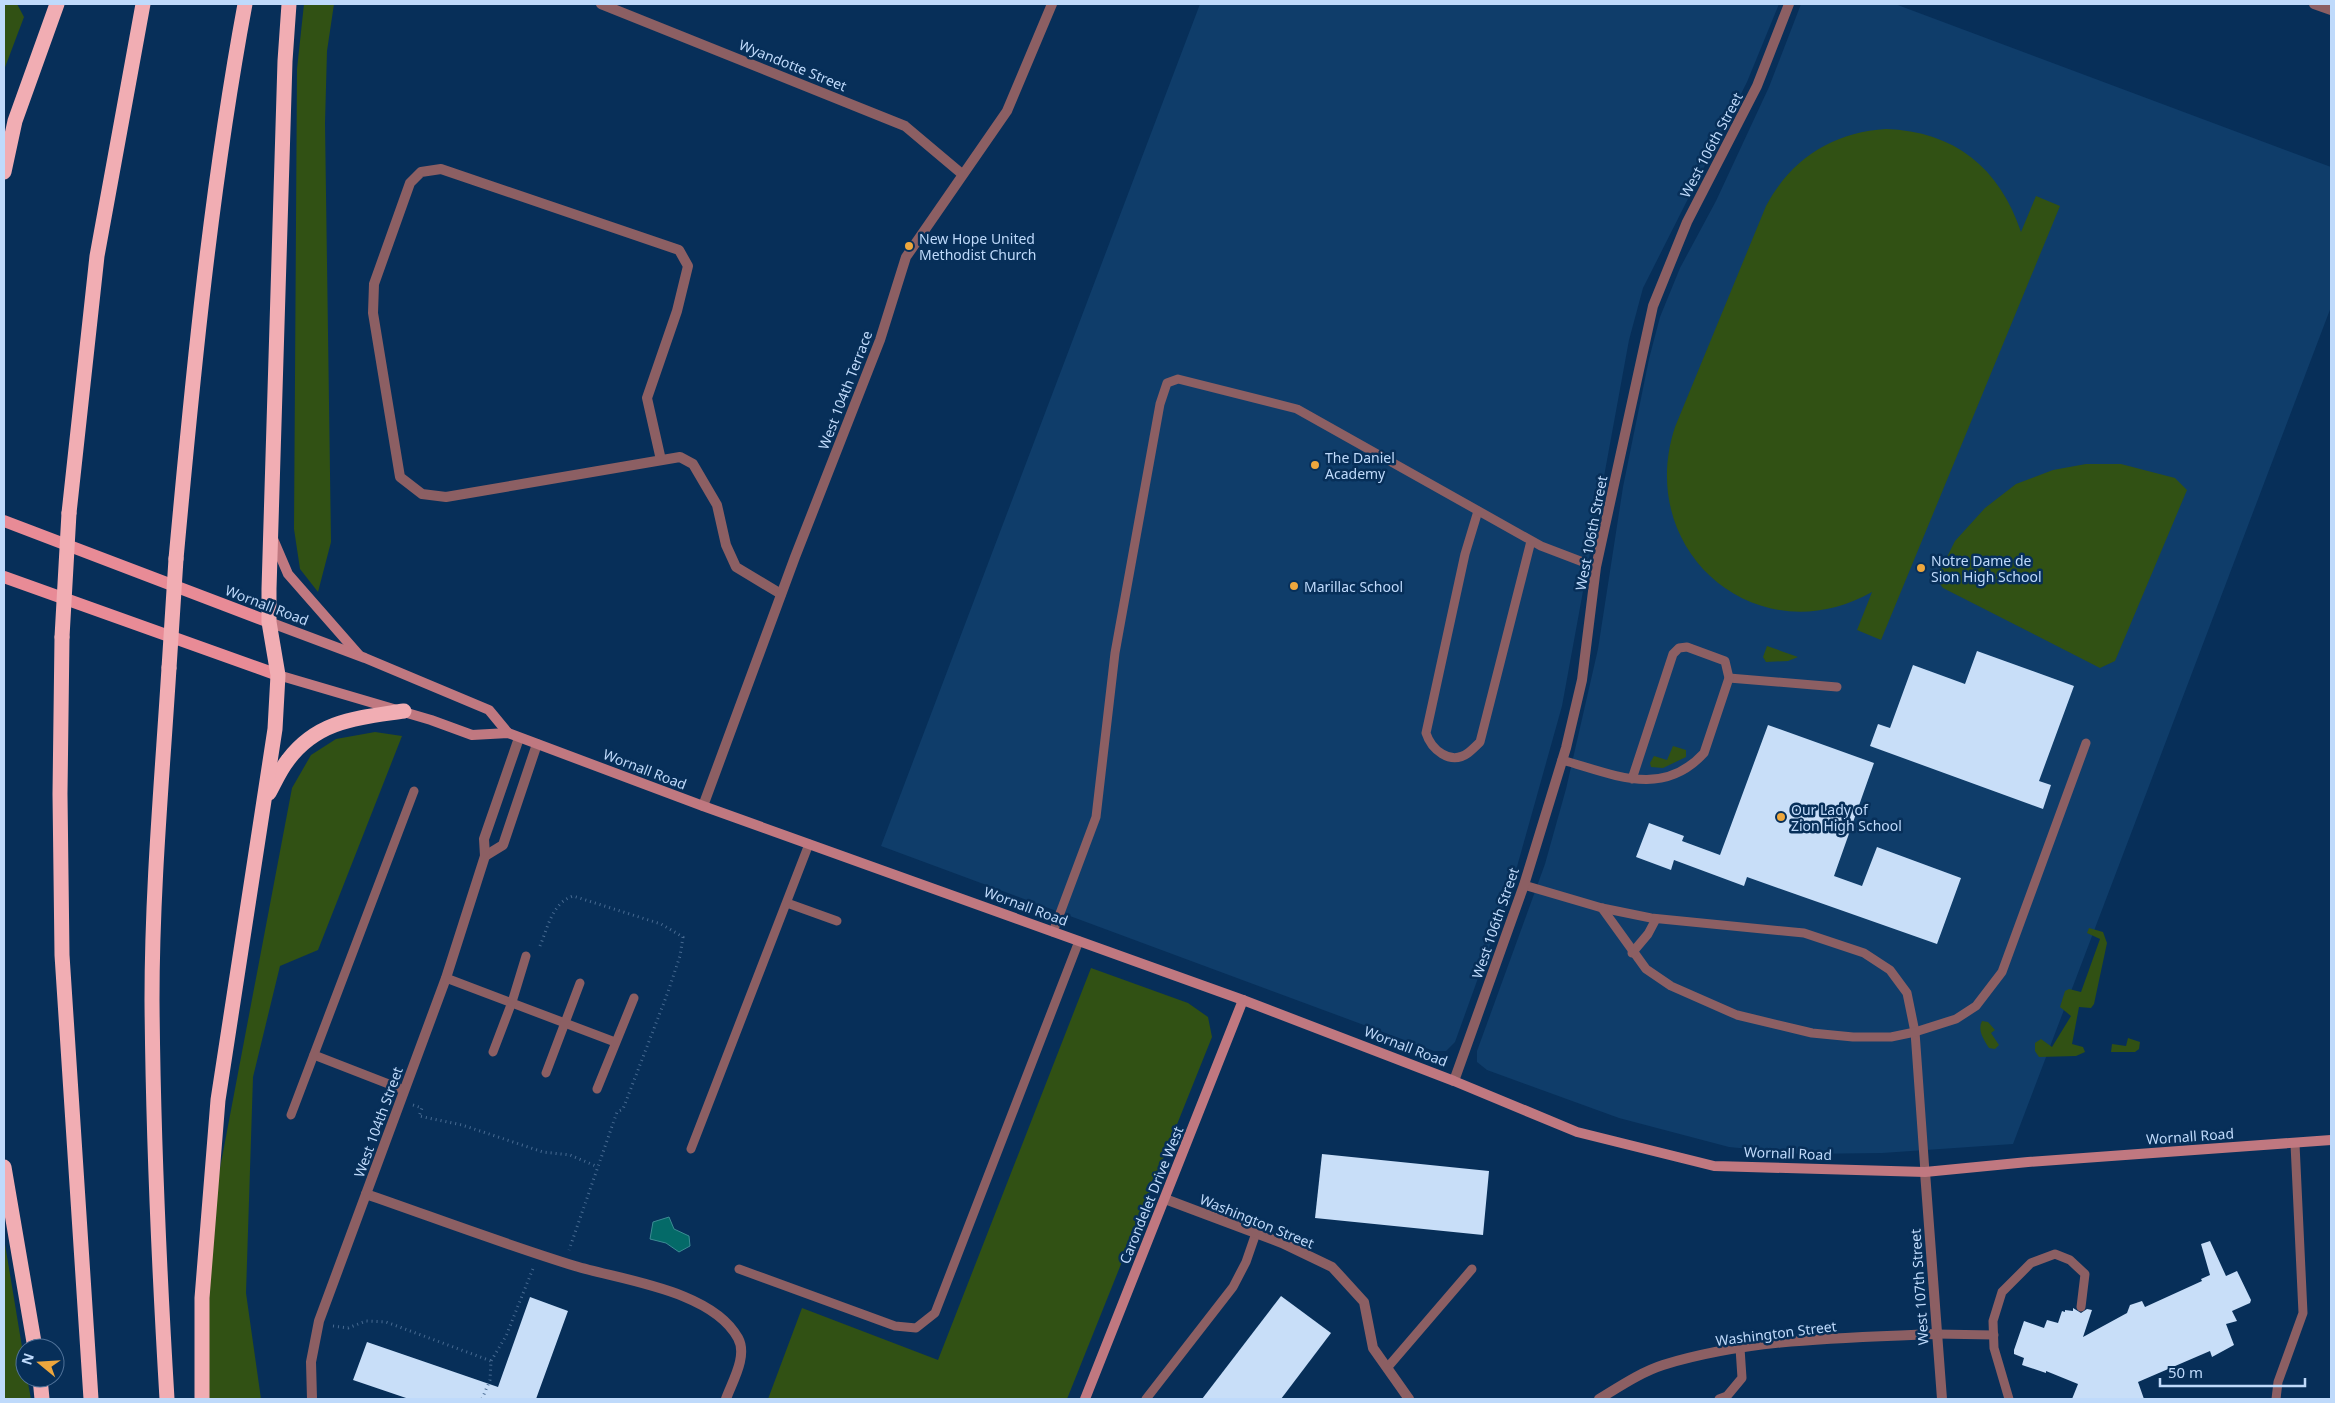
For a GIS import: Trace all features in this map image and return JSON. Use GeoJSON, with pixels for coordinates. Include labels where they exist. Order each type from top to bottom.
{"type":"FeatureCollection","features":[{"type":"Feature","properties":{"kind":"highway"},"geometry":{"type":"LineString","coordinates":[[4,172],[15,122],[57,4]]}},
{"type":"Feature","properties":{"kind":"highway"},"geometry":{"type":"LineString","coordinates":[[91,1399],[62,955],[60,794],[62,637],[70,513],[97,256],[143,4]]}},
{"type":"Feature","properties":{"kind":"highway"},"geometry":{"type":"LineString","coordinates":[[167,1399],[158,1251],[152,999],[156,885],[176,559],[194,372],[212,222],[245,4]]}},
{"type":"Feature","properties":{"kind":"highway"},"geometry":{"type":"LineString","coordinates":[[202,1399],[202,1298],[218,1100],[247,898],[265,801],[275,729],[278,675],[269,622],[284,61],[289,4]]}},
{"type":"Feature","properties":{"kind":"highway"},"geometry":{"type":"LineString","coordinates":[[265,801],[287,760],[306,740],[326,727],[349,720],[404,712]]}},
{"type":"Feature","properties":{"kind":"highway"},"geometry":{"type":"LineString","coordinates":[[4,1167],[33,1338]]}},
{"type":"Feature","properties":{"kind":"main road","name":"Wornall Road"},"geometry":{"type":"LineString","coordinates":[[4,521],[359,656],[489,710],[508,734]]}},
{"type":"Feature","properties":{"kind":"main road"},"geometry":{"type":"LineString","coordinates":[[271,534],[288,574],[359,656]]}},
{"type":"Feature","properties":{"kind":"main road","name":"Wornall Road"},"geometry":{"type":"LineString","coordinates":[[4,578],[278,675],[404,712],[472,735],[508,734],[1243,1000],[1454,1080],[1577,1132],[1714,1166],[1925,1172],[2028,1162],[2331,1140]]}},
{"type":"Feature","properties":{"kind":"main road","name":"Carondelet Drive West"},"geometry":{"type":"LineString","coordinates":[[1085,1399],[1243,1000]]}},
{"type":"Feature","properties":{"kind":"street","name":"Wyandotte Street"},"geometry":{"type":"LineString","coordinates":[[601,4],[905,126],[962,174]]}},
{"type":"Feature","properties":{"kind":"street","name":"West 104th Terrace"},"geometry":{"type":"LineString","coordinates":[[703,806],[781,594],[880,340],[906,257],[1007,111],[1052,4]]}},
{"type":"Feature","properties":{"kind":"street","name":"West 106th Street"},"geometry":{"type":"LineString","coordinates":[[1454,1080],[1524,885],[1562,760],[1582,680],[1596,567],[1653,306],[1687,222],[1757,86],[1789,4]]}},
{"type":"Feature","properties":{"kind":"street"},"geometry":{"type":"LineString","coordinates":[[2314,4],[2331,10]]}},
{"type":"Feature","properties":{"kind":"street"},"geometry":{"type":"LineString","coordinates":[[661,460],[647,398],[677,311],[688,266],[679,250],[441,169],[421,172],[410,183],[374,284],[373,313],[400,478],[422,494],[446,497],[680,457],[693,464],[717,505],[726,545],[736,567],[781,594]]}},
{"type":"Feature","properties":{"kind":"street","name":"West 104th Street"},"geometry":{"type":"LineString","coordinates":[[312,1399],[311,1362],[319,1321],[446,978],[485,856],[484,839],[519,738]]}},
{"type":"Feature","properties":{"kind":"street"},"geometry":{"type":"LineString","coordinates":[[485,856],[503,845],[537,744]]}},
{"type":"Feature","properties":{"kind":"street","name":"West 107th Street"},"geometry":{"type":"LineString","coordinates":[[1925,1172],[1942,1399]]}},
{"type":"Feature","properties":{"kind":"street"},"geometry":{"type":"LineString","coordinates":[[366,1194],[576,1266],[641,1281],[674,1293],[716,1314],[739,1339],[741,1356],[726,1399]]}},
{"type":"Feature","properties":{"kind":"street","name":"Washington Street"},"geometry":{"type":"LineString","coordinates":[[1165,1199],[1282,1243],[1332,1267],[1364,1302],[1373,1348],[1409,1399]]}},
{"type":"Feature","properties":{"kind":"street","name":"Washington Street"},"geometry":{"type":"LineString","coordinates":[[1599,1399],[1662,1365],[1740,1348],[1806,1340],[1936,1334]]}},
{"type":"Feature","properties":{"kind":"lane"},"geometry":{"type":"LineString","coordinates":[[1053,932],[1096,816],[1115,653],[1160,404],[1167,383],[1178,379],[1297,408],[1531,541],[1596,567]]}},
{"type":"Feature","properties":{"kind":"lane"},"geometry":{"type":"LineString","coordinates":[[1478,511],[1465,554],[1426,733],[1430,744],[1439,752],[1451,757],[1466,755],[1480,742],[1531,541]]}},
{"type":"Feature","properties":{"kind":"lane"},"geometry":{"type":"LineString","coordinates":[[1562,760],[1632,779],[1651,781],[1665,778],[1696,762],[1704,753],[1729,678],[1725,660],[1687,647],[1679,648],[1673,654],[1632,779]]}},
{"type":"Feature","properties":{"kind":"lane"},"geometry":{"type":"LineString","coordinates":[[1729,678],[1837,687]]}},
{"type":"Feature","properties":{"kind":"lane"},"geometry":{"type":"LineString","coordinates":[[1602,908],[1632,953],[1646,969],[1671,986],[1745,1017],[1812,1033],[1853,1037],[1891,1037],[1956,1020],[1976,1006],[2002,972],[2086,742]]}},
{"type":"Feature","properties":{"kind":"lane"},"geometry":{"type":"LineString","coordinates":[[291,1116],[414,791]]}},
{"type":"Feature","properties":{"kind":"lane"},"geometry":{"type":"LineString","coordinates":[[691,1148],[810,844]]}},
{"type":"Feature","properties":{"kind":"lane"},"geometry":{"type":"LineString","coordinates":[[1524,885],[1602,908],[1656,919],[1804,933],[1864,953],[1890,970],[1906,993],[1915,1032],[1925,1172]]}},
{"type":"Feature","properties":{"kind":"lane"},"geometry":{"type":"LineString","coordinates":[[787,903],[837,921]]}},
{"type":"Feature","properties":{"kind":"lane"},"geometry":{"type":"LineString","coordinates":[[1632,953],[1648,934],[1656,919]]}},
{"type":"Feature","properties":{"kind":"lane"},"geometry":{"type":"LineString","coordinates":[[739,1269],[895,1326],[916,1328],[935,1313],[1079,941]]}},
{"type":"Feature","properties":{"kind":"lane"},"geometry":{"type":"LineString","coordinates":[[493,1052],[512,1002],[526,956]]}},
{"type":"Feature","properties":{"kind":"lane"},"geometry":{"type":"LineString","coordinates":[[446,978],[615,1042]]}},
{"type":"Feature","properties":{"kind":"lane"},"geometry":{"type":"LineString","coordinates":[[546,1072],[580,983]]}},
{"type":"Feature","properties":{"kind":"lane"},"geometry":{"type":"LineString","coordinates":[[596,1089],[634,998]]}},
{"type":"Feature","properties":{"kind":"lane"},"geometry":{"type":"LineString","coordinates":[[314,1055],[402,1095]]}},
{"type":"Feature","properties":{"kind":"lane"},"geometry":{"type":"LineString","coordinates":[[2276,1399],[2278,1382],[2304,1313],[2295,1144]]}},
{"type":"Feature","properties":{"kind":"lane"},"geometry":{"type":"LineString","coordinates":[[1146,1399],[1233,1287],[1246,1262],[1256,1233]]}},
{"type":"Feature","properties":{"kind":"lane"},"geometry":{"type":"LineString","coordinates":[[2009,1399],[1994,1348],[1993,1321],[2002,1292],[2030,1263],[2055,1254],[2070,1260],[2085,1274],[2081,1306]]}},
{"type":"Feature","properties":{"kind":"lane"},"geometry":{"type":"LineString","coordinates":[[1387,1368],[1472,1268]]}},
{"type":"Feature","properties":{"kind":"lane"},"geometry":{"type":"LineString","coordinates":[[1936,1334],[1994,1335]]}},
{"type":"Feature","properties":{"kind":"lane"},"geometry":{"type":"LineString","coordinates":[[1719,1399],[1727,1396],[1742,1378],[1740,1348]]}},
{"type":"Feature","properties":{"kind":"path"},"geometry":{"type":"LineString","coordinates":[[402,1095],[422,1108],[419,1116],[429,1120],[462,1125],[543,1152],[570,1155],[598,1168]]}},
{"type":"Feature","properties":{"kind":"path"},"geometry":{"type":"LineString","coordinates":[[482,1399],[490,1380],[491,1361],[506,1336],[539,1253]]}},
{"type":"Feature","properties":{"kind":"path"},"geometry":{"type":"LineString","coordinates":[[319,1321],[342,1328],[366,1321],[386,1322],[491,1361]]}},
{"type":"Feature","properties":{"kind":"shaded area"},"geometry":{"type":"Polygon","coordinates":[[[4,4],[17,4],[24,17],[4,70],[4,4]]]}},
{"type":"Feature","properties":{"kind":"shaded area"},"geometry":{"type":"Polygon","coordinates":[[[304,4],[334,4],[327,51],[325,123],[331,542],[318,592],[300,569],[294,529],[297,69],[304,4]]]}},
{"type":"Feature","properties":{"kind":"shaded area","name":"The Daniel Academy"},"geometry":{"type":"Polygon","coordinates":[[[1200,4],[1779,4],[1747,82],[1643,288],[1629,340],[1562,706],[1513,881],[1455,1042],[1446,1051],[1434,1051],[881,846],[1200,4]]]}},
{"type":"Feature","properties":{"kind":"shaded area","name":"Notre Dame de Sion High School"},"geometry":{"type":"Polygon","coordinates":[[[1801,4],[1895,4],[2331,167],[2331,307],[2013,1144],[1882,1153],[1800,1154],[1729,1147],[1619,1118],[1487,1070],[1477,1062],[1477,1051],[1545,864],[1566,789],[1598,649],[1623,487],[1649,359],[1660,317],[1680,268],[1716,201],[1769,87],[1801,4]]]}},
{"type":"Feature","properties":{"kind":"shaded area"},"geometry":{"type":"Polygon","coordinates":[[[1886,129],[1910,131],[1933,137],[1971,157],[2001,189],[2012,209],[2021,232],[2036,196],[2060,206],[1881,640],[1857,630],[1872,592],[1829,609],[1787,611],[1748,601],[1715,580],[1689,551],[1672,514],[1667,472],[1675,427],[1766,206],[1776,189],[1801,162],[1831,142],[1867,131],[1886,129]]]}},
{"type":"Feature","properties":{"kind":"shaded area"},"geometry":{"type":"Polygon","coordinates":[[[2086,464],[2121,464],[2175,478],[2187,490],[2115,661],[2100,668],[1943,588],[1936,579],[1955,541],[1985,508],[2016,484],[2053,470],[2086,464]]]}},
{"type":"Feature","properties":{"kind":"shaded area"},"geometry":{"type":"Polygon","coordinates":[[[1767,646],[1798,657],[1788,661],[1766,662],[1763,657],[1767,646]]]}},
{"type":"Feature","properties":{"kind":"shaded area"},"geometry":{"type":"Polygon","coordinates":[[[375,732],[402,736],[318,950],[280,966],[253,1077],[246,1293],[261,1399],[201,1399],[217,1184],[292,788],[311,755],[336,739],[375,732]]]}},
{"type":"Feature","properties":{"kind":"shaded area"},"geometry":{"type":"Polygon","coordinates":[[[1673,746],[1686,750],[1686,757],[1663,768],[1651,767],[1650,763],[1654,756],[1667,760],[1673,746]]]}},
{"type":"Feature","properties":{"kind":"shaded area"},"geometry":{"type":"Polygon","coordinates":[[[2089,928],[2103,932],[2107,943],[2094,1004],[2091,1008],[2079,1007],[2072,1044],[2083,1047],[2085,1052],[2076,1056],[2039,1057],[2035,1051],[2035,1043],[2041,1039],[2052,1047],[2071,1016],[2060,1007],[2065,991],[2069,989],[2081,992],[2100,939],[2087,933],[2089,928]]]}},
{"type":"Feature","properties":{"kind":"shaded area"},"geometry":{"type":"Polygon","coordinates":[[[1091,968],[1188,1003],[1208,1017],[1212,1037],[1067,1399],[768,1399],[802,1308],[938,1360],[1091,968]]]}},
{"type":"Feature","properties":{"kind":"shaded area"},"geometry":{"type":"Polygon","coordinates":[[[1982,1021],[1988,1022],[1995,1030],[1991,1033],[1999,1045],[1995,1049],[1989,1048],[1983,1038],[1980,1028],[1982,1021]]]}},
{"type":"Feature","properties":{"kind":"shaded area"},"geometry":{"type":"Polygon","coordinates":[[[2128,1038],[2140,1042],[2139,1049],[2135,1052],[2111,1052],[2112,1044],[2126,1046],[2128,1038]]]}},
{"type":"Feature","properties":{"kind":"shaded area"},"geometry":{"type":"Polygon","coordinates":[[[669,1217],[674,1229],[689,1236],[690,1246],[679,1252],[666,1243],[650,1239],[653,1222],[669,1217]]]}},
{"type":"Feature","properties":{"kind":"shaded area"},"geometry":{"type":"Polygon","coordinates":[[[4,1238],[21,1338],[15,1338],[15,1388],[29,1388],[31,1399],[4,1399],[4,1238]]]}},
{"type":"Feature","properties":{"kind":"building"},"geometry":{"type":"Polygon","coordinates":[[[1977,651],[2074,686],[2039,781],[2051,785],[2043,809],[1870,746],[1878,724],[1890,728],[1913,665],[1965,684],[1977,651]]]}},
{"type":"Feature","properties":{"kind":"building"},"geometry":{"type":"Polygon","coordinates":[[[1768,725],[1874,763],[1834,876],[1862,886],[1877,847],[1961,878],[1937,944],[1747,877],[1744,886],[1674,860],[1671,870],[1636,857],[1649,823],[1684,836],[1682,841],[1720,855],[1768,725]]]}},
{"type":"Feature","properties":{"kind":"building"},"geometry":{"type":"Polygon","coordinates":[[[1322,1154],[1489,1171],[1483,1235],[1315,1218],[1322,1154]]]}},
{"type":"Feature","properties":{"kind":"building"},"geometry":{"type":"Polygon","coordinates":[[[2210,1241],[2226,1276],[2237,1271],[2251,1300],[2250,1303],[2232,1311],[2237,1321],[2226,1324],[2234,1345],[2212,1357],[2210,1351],[2138,1382],[2144,1399],[2072,1399],[2078,1384],[2046,1371],[2046,1373],[2022,1365],[2024,1358],[2014,1354],[2024,1321],[2044,1328],[2047,1320],[2058,1323],[2062,1311],[2073,1311],[2073,1308],[2081,1313],[2087,1309],[2092,1310],[2083,1337],[2127,1313],[2130,1305],[2142,1301],[2145,1307],[2202,1281],[2201,1279],[2210,1275],[2201,1244],[2210,1241]]]}},
{"type":"Feature","properties":{"kind":"building"},"geometry":{"type":"Polygon","coordinates":[[[1281,1296],[1331,1333],[1281,1399],[1202,1399],[1281,1296]]]}},
{"type":"Feature","properties":{"kind":"building"},"geometry":{"type":"Polygon","coordinates":[[[530,1297],[568,1311],[536,1399],[409,1399],[353,1380],[367,1342],[498,1387],[530,1297]]]}},
{"type":"Feature","properties":{"kind":"place","name":"New Hope United Methodist Church"},"geometry":{"type":"Point","coordinates":[909,246]}},
{"type":"Feature","properties":{"kind":"place","name":"The Daniel Academy"},"geometry":{"type":"Point","coordinates":[1315,465]}},
{"type":"Feature","properties":{"kind":"place","name":"Notre Dame de Sion High School"},"geometry":{"type":"Point","coordinates":[1921,568]}},
{"type":"Feature","properties":{"kind":"place","name":"Marillac School"},"geometry":{"type":"Point","coordinates":[1294,586]}},
{"type":"Feature","properties":{"kind":"place","name":"Our Lady of Zion High School"},"geometry":{"type":"Point","coordinates":[1781,817]}}]}
